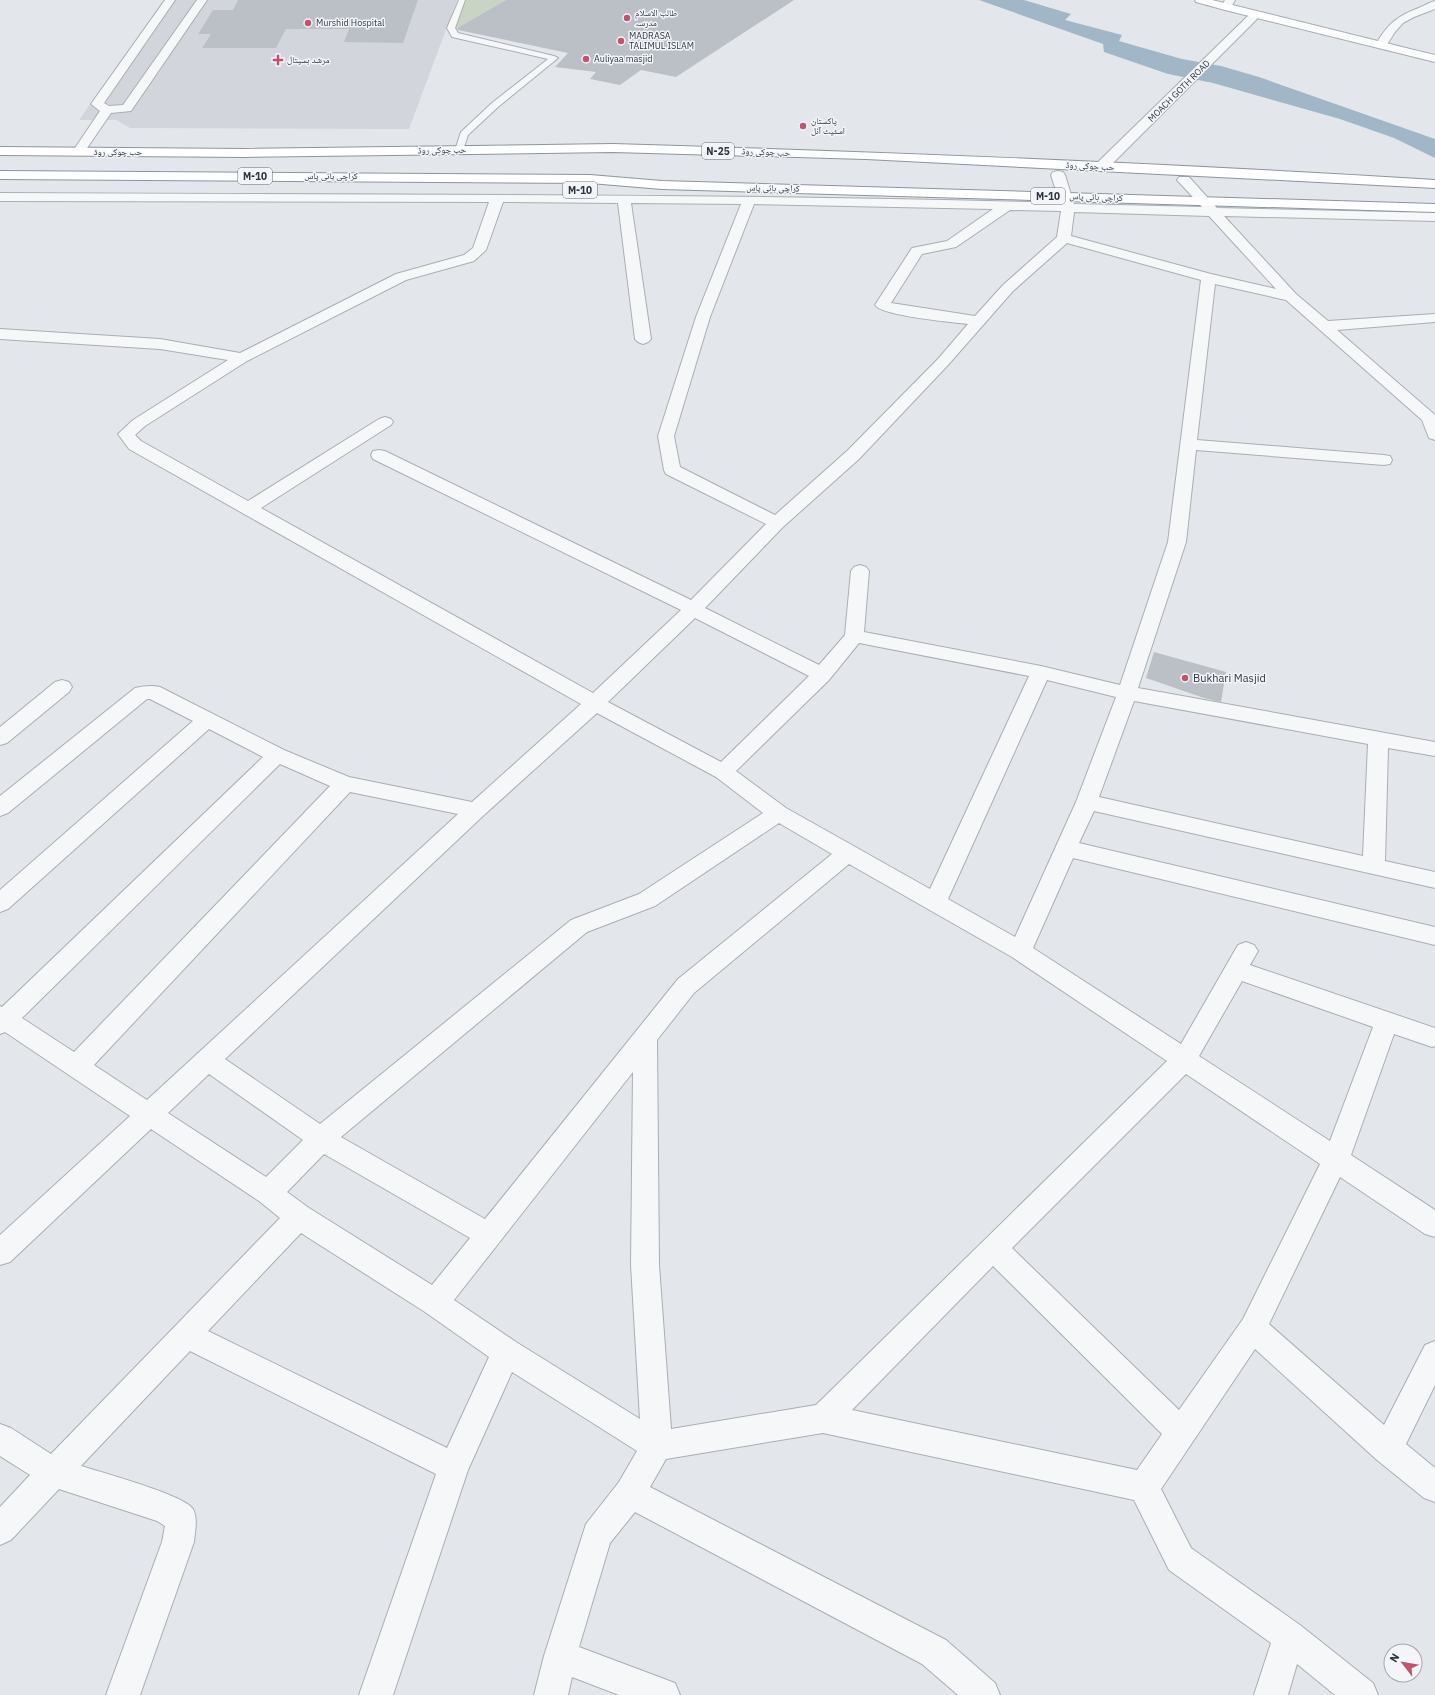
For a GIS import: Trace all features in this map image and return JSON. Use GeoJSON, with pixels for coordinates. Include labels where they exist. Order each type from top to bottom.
{"type":"FeatureCollection","features":[{"type":"Feature","properties":{"kind":"main road"},"geometry":{"type":"LineString","coordinates":[[1200,0],[1228,3],[1255,15],[1382,44],[1435,59]]}},
{"type":"Feature","properties":{"kind":"main road","name":"حب چوکی روڈ"},"geometry":{"type":"LineString","coordinates":[[0,151],[244,152],[613,148],[866,155],[1320,177],[1435,185]]}},
{"type":"Feature","properties":{"kind":"main road"},"geometry":{"type":"LineString","coordinates":[[0,163],[239,164],[612,159],[871,165],[1326,187],[1435,185]]}},
{"type":"Feature","properties":{"kind":"main road","name":"کراچی بائی پاس"},"geometry":{"type":"LineString","coordinates":[[0,175],[590,179],[662,185],[1066,202],[1203,201],[1435,208]]}},
{"type":"Feature","properties":{"kind":"main road","name":"کراچی بائی پاس"},"geometry":{"type":"LineString","coordinates":[[0,185],[498,193],[592,190],[662,185]]}},
{"type":"Feature","properties":{"kind":"street"},"geometry":{"type":"LineString","coordinates":[[170,0],[97,104],[107,110],[127,108],[202,0]]}},
{"type":"Feature","properties":{"kind":"street"},"geometry":{"type":"LineString","coordinates":[[1382,44],[1387,34],[1402,19],[1435,4]]}},
{"type":"Feature","properties":{"kind":"street","name":"MOACH GOTH ROAD"},"geometry":{"type":"LineString","coordinates":[[1102,166],[1255,15]]}},
{"type":"Feature","properties":{"kind":"street"},"geometry":{"type":"LineString","coordinates":[[79,151],[107,110]]}},
{"type":"Feature","properties":{"kind":"street"},"geometry":{"type":"LineString","coordinates":[[0,1253],[476,810],[595,703],[693,609],[777,523],[853,455],[943,362],[1008,288],[1064,238],[1066,202],[1058,175]]}},
{"type":"Feature","properties":{"kind":"street"},"geometry":{"type":"LineString","coordinates":[[1184,180],[1291,297],[1432,419],[1435,435]]}},
{"type":"Feature","properties":{"kind":"street"},"geometry":{"type":"LineString","coordinates":[[498,193],[479,250],[469,258],[401,277],[242,358],[139,423],[126,434],[135,446],[595,703],[723,772],[778,813],[1020,951],[1336,1158],[1435,1225]]}},
{"type":"Feature","properties":{"kind":"street"},"geometry":{"type":"LineString","coordinates":[[0,197],[498,193],[624,200],[749,200],[1008,206],[1066,202],[1214,213],[1435,217]]}},
{"type":"Feature","properties":{"kind":"street"},"geometry":{"type":"LineString","coordinates":[[624,200],[643,339]]}},
{"type":"Feature","properties":{"kind":"street"},"geometry":{"type":"LineString","coordinates":[[749,200],[703,317],[666,436],[672,470],[777,523]]}},
{"type":"Feature","properties":{"kind":"street"},"geometry":{"type":"LineString","coordinates":[[978,321],[893,309],[882,305],[917,251],[951,244],[1008,206]]}},
{"type":"Feature","properties":{"kind":"street"},"geometry":{"type":"LineString","coordinates":[[1064,238],[1208,278],[1291,297]]}},
{"type":"Feature","properties":{"kind":"street"},"geometry":{"type":"LineString","coordinates":[[1020,951],[1087,802],[1127,693],[1177,542],[1208,278]]}},
{"type":"Feature","properties":{"kind":"street"},"geometry":{"type":"LineString","coordinates":[[1324,326],[1435,318]]}},
{"type":"Feature","properties":{"kind":"street"},"geometry":{"type":"LineString","coordinates":[[0,334],[160,344],[242,358]]}},
{"type":"Feature","properties":{"kind":"street"},"geometry":{"type":"LineString","coordinates":[[248,509],[385,422]]}},
{"type":"Feature","properties":{"kind":"street"},"geometry":{"type":"LineString","coordinates":[[1189,444],[1384,460]]}},
{"type":"Feature","properties":{"kind":"street"},"geometry":{"type":"LineString","coordinates":[[378,455],[693,609],[822,675]]}},
{"type":"Feature","properties":{"kind":"street"},"geometry":{"type":"LineString","coordinates":[[723,772],[822,675],[854,636],[860,571]]}},
{"type":"Feature","properties":{"kind":"street"},"geometry":{"type":"LineString","coordinates":[[854,636],[1041,672],[1127,693],[1435,749]]}},
{"type":"Feature","properties":{"kind":"street"},"geometry":{"type":"LineString","coordinates":[[935,902],[1041,672]]}},
{"type":"Feature","properties":{"kind":"street"},"geometry":{"type":"LineString","coordinates":[[0,738],[62,687]]}},
{"type":"Feature","properties":{"kind":"street"},"geometry":{"type":"LineString","coordinates":[[0,808],[142,693],[153,692],[277,755],[345,784],[476,810]]}},
{"type":"Feature","properties":{"kind":"street"},"geometry":{"type":"LineString","coordinates":[[0,903],[206,720]]}},
{"type":"Feature","properties":{"kind":"street"},"geometry":{"type":"LineString","coordinates":[[1374,866],[1378,739]]}},
{"type":"Feature","properties":{"kind":"street"},"geometry":{"type":"LineString","coordinates":[[277,755],[2,1020],[268,1193],[299,1217],[435,1303],[506,1352],[657,1446],[823,1418],[1144,1487]]}},
{"type":"Feature","properties":{"kind":"street"},"geometry":{"type":"LineString","coordinates":[[76,1067],[345,784]]}},
{"type":"Feature","properties":{"kind":"street"},"geometry":{"type":"LineString","coordinates":[[1087,802],[1435,880]]}},
{"type":"Feature","properties":{"kind":"street"},"geometry":{"type":"LineString","coordinates":[[268,1193],[321,1139],[579,926],[647,900],[778,813]]}},
{"type":"Feature","properties":{"kind":"street"},"geometry":{"type":"LineString","coordinates":[[1066,848],[1435,936]]}},
{"type":"Feature","properties":{"kind":"street"},"geometry":{"type":"LineString","coordinates":[[435,1303],[686,986],[848,853]]}},
{"type":"Feature","properties":{"kind":"street"},"geometry":{"type":"LineString","coordinates":[[823,1418],[1185,1059],[1241,961],[1387,1021],[1432,1036]]}},
{"type":"Feature","properties":{"kind":"street"},"geometry":{"type":"LineString","coordinates":[[1144,1487],[1253,1328],[1336,1158],[1387,1021]]}},
{"type":"Feature","properties":{"kind":"street"},"geometry":{"type":"LineString","coordinates":[[550,1695],[560,1656],[597,1535],[630,1493],[657,1446],[645,1265],[645,1038]]}},
{"type":"Feature","properties":{"kind":"street"},"geometry":{"type":"LineString","coordinates":[[207,1060],[321,1139],[489,1235]]}},
{"type":"Feature","properties":{"kind":"street"},"geometry":{"type":"LineString","coordinates":[[0,1529],[299,1217]]}},
{"type":"Feature","properties":{"kind":"street"},"geometry":{"type":"LineString","coordinates":[[993,1248],[1182,1433]]}},
{"type":"Feature","properties":{"kind":"street"},"geometry":{"type":"LineString","coordinates":[[1253,1328],[1388,1449],[1435,1487]]}},
{"type":"Feature","properties":{"kind":"street"},"geometry":{"type":"LineString","coordinates":[[186,1335],[454,1467]]}},
{"type":"Feature","properties":{"kind":"street"},"geometry":{"type":"LineString","coordinates":[[376,1695],[454,1467],[506,1352]]}},
{"type":"Feature","properties":{"kind":"street"},"geometry":{"type":"LineString","coordinates":[[1388,1449],[1435,1355]]}},
{"type":"Feature","properties":{"kind":"street"},"geometry":{"type":"LineString","coordinates":[[0,1439],[53,1472],[164,1508],[181,1518],[178,1542],[123,1695]]}},
{"type":"Feature","properties":{"kind":"street"},"geometry":{"type":"LineString","coordinates":[[1144,1487],[1180,1559],[1289,1636],[1361,1695]]}},
{"type":"Feature","properties":{"kind":"street"},"geometry":{"type":"LineString","coordinates":[[630,1493],[934,1652],[983,1695]]}},
{"type":"Feature","properties":{"kind":"street"},"geometry":{"type":"LineString","coordinates":[[1271,1695],[1289,1636]]}},
{"type":"Feature","properties":{"kind":"street"},"geometry":{"type":"LineString","coordinates":[[560,1656],[663,1695]]}},
{"type":"Feature","properties":{"kind":"lane"},"geometry":{"type":"LineString","coordinates":[[459,150],[464,134],[495,105],[554,58],[455,34],[451,28],[462,0]]}},
{"type":"Feature","properties":{"kind":"shaded area","name":"مرشد ہسپتال"},"geometry":{"type":"Polygon","coordinates":[[[164,0],[457,0],[409,129],[130,128],[116,120],[79,120],[164,0]]]}},
{"type":"Feature","properties":{"kind":"green space"},"geometry":{"type":"Polygon","coordinates":[[[464,0],[506,0],[455,29],[464,0]]]}},
{"type":"Feature","properties":{"kind":"water"},"geometry":{"type":"Polygon","coordinates":[[[979,0],[1024,0],[1071,14],[1065,20],[1122,35],[1119,41],[1182,59],[1221,66],[1259,77],[1435,139],[1435,158],[1394,138],[1340,119],[1213,83],[1168,74],[1104,52],[1103,44],[979,0]]]}},
{"type":"Feature","properties":{"kind":"building","name":"Murshid Hospital"},"geometry":{"type":"Polygon","coordinates":[[[238,0],[418,0],[403,43],[344,42],[349,29],[286,29],[276,48],[202,48],[211,34],[198,34],[213,10],[233,10],[238,0]]]}},
{"type":"Feature","properties":{"kind":"building","name":"MADRASA TALIMUL ISLAM"},"geometry":{"type":"Polygon","coordinates":[[[506,0],[794,0],[676,77],[641,70],[620,85],[590,79],[596,72],[555,67],[568,53],[458,30],[457,28],[506,0]]]}},
{"type":"Feature","properties":{"kind":"building","name":"Bukhari Masjid"},"geometry":{"type":"Polygon","coordinates":[[[1154,652],[1226,672],[1221,702],[1204,698],[1146,678],[1154,652]]]}},
{"type":"Feature","properties":{"kind":"place","name":"طالب الاسلام مدرسہ"},"geometry":{"type":"Point","coordinates":[627,18]}},
{"type":"Feature","properties":{"kind":"place","name":"Murshid Hospital"},"geometry":{"type":"Point","coordinates":[308,23]}},
{"type":"Feature","properties":{"kind":"place","name":"MADRASA TALIMUL ISLAM"},"geometry":{"type":"Point","coordinates":[621,41]}},
{"type":"Feature","properties":{"kind":"place","name":"Auliyaa masjid"},"geometry":{"type":"Point","coordinates":[586,59]}},
{"type":"Feature","properties":{"kind":"place","name":"مرشد ہسپتال"},"geometry":{"type":"Point","coordinates":[278,60]}},
{"type":"Feature","properties":{"kind":"place","name":"پاکستان اسٹیٹ آئل"},"geometry":{"type":"Point","coordinates":[803,126]}},
{"type":"Feature","properties":{"kind":"place","name":"Bukhari Masjid"},"geometry":{"type":"Point","coordinates":[1185,678]}}]}
